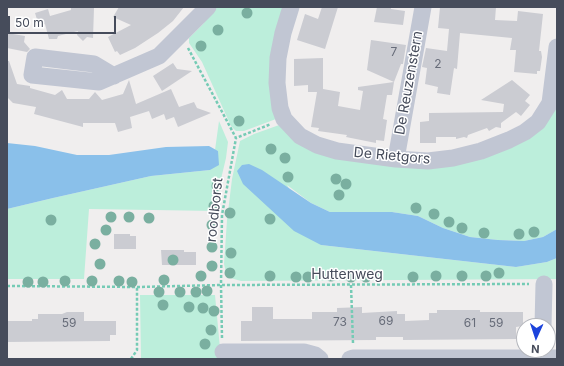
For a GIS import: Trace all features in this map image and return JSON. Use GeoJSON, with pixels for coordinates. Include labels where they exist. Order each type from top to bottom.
{"type":"FeatureCollection","features":[{"type":"Feature","properties":{"kind":"street"},"geometry":{"type":"LineString","coordinates":[[114,76],[159,56],[208,7]]}},
{"type":"Feature","properties":{"kind":"street","name":"De Rietgors"},"geometry":{"type":"LineString","coordinates":[[291,7],[283,33],[278,58],[277,83],[280,108],[284,119],[300,136],[317,145],[337,151],[396,159],[428,161],[453,158],[481,151],[525,132],[538,122],[550,103],[557,47]]}},
{"type":"Feature","properties":{"kind":"street","name":"De Reuzenstern"},"geometry":{"type":"LineString","coordinates":[[396,159],[423,7]]}},
{"type":"Feature","properties":{"kind":"street"},"geometry":{"type":"LineString","coordinates":[[543,318],[544,284]]}},
{"type":"Feature","properties":{"kind":"street"},"geometry":{"type":"LineString","coordinates":[[223,352],[304,352],[315,355],[320,359]]}},
{"type":"Feature","properties":{"kind":"street"},"geometry":{"type":"LineString","coordinates":[[351,358],[501,359],[516,358]]}},
{"type":"Feature","properties":{"kind":"path"},"geometry":{"type":"LineString","coordinates":[[180,34],[236,138],[284,119]]}},
{"type":"Feature","properties":{"kind":"path","name":"roodborst"},"geometry":{"type":"LineString","coordinates":[[223,352],[221,285],[222,214],[236,138]]}},
{"type":"Feature","properties":{"kind":"path","name":"Huttenweg"},"geometry":{"type":"LineString","coordinates":[[7,286],[137,287],[221,285],[544,284]]}},
{"type":"Feature","properties":{"kind":"path"},"geometry":{"type":"LineString","coordinates":[[351,285],[351,358]]}},
{"type":"Feature","properties":{"kind":"path"},"geometry":{"type":"LineString","coordinates":[[131,359],[136,350],[137,287]]}},
{"type":"Feature","properties":{"kind":"green space"},"geometry":{"type":"Polygon","coordinates":[[[216,7],[286,7],[276,119],[244,131],[236,131],[231,126],[202,62],[189,43],[189,38],[203,24],[216,7]]]}},
{"type":"Feature","properties":{"kind":"green space"},"geometry":{"type":"Polygon","coordinates":[[[557,98],[557,229],[543,237],[524,241],[470,237],[443,228],[418,216],[392,212],[330,212],[311,203],[287,185],[321,245],[516,267],[547,262],[557,258],[557,279],[241,281],[227,277],[224,264],[227,220],[232,179],[240,141],[254,134],[282,124],[372,162],[504,148],[557,98]]]}},
{"type":"Feature","properties":{"kind":"green space"},"geometry":{"type":"Polygon","coordinates":[[[219,121],[228,142],[226,158],[217,196],[216,211],[89,209],[84,279],[7,279],[7,209],[151,176],[210,170],[218,151],[215,150],[219,121]]]}},
{"type":"Feature","properties":{"kind":"green space"},"geometry":{"type":"Polygon","coordinates":[[[140,295],[215,295],[221,359],[141,359],[140,295]]]}},
{"type":"Feature","properties":{"kind":"water"},"geometry":{"type":"Polygon","coordinates":[[[7,143],[35,146],[77,155],[109,155],[166,147],[209,146],[218,151],[219,165],[210,170],[151,176],[7,209],[7,143]]]}},
{"type":"Feature","properties":{"kind":"water"},"geometry":{"type":"Polygon","coordinates":[[[249,164],[262,170],[311,203],[330,212],[392,212],[418,216],[443,228],[470,237],[498,240],[524,241],[543,237],[557,229],[557,258],[547,262],[516,267],[321,245],[294,231],[243,184],[237,171],[242,165],[249,164]]]}},
{"type":"Feature","properties":{"kind":"building"},"geometry":{"type":"Polygon","coordinates":[[[119,7],[184,7],[173,21],[158,33],[135,48],[120,55],[117,51],[115,52],[108,37],[131,25],[113,17],[119,7]]]}},
{"type":"Feature","properties":{"kind":"building"},"geometry":{"type":"Polygon","coordinates":[[[322,7],[338,7],[325,49],[297,40],[305,14],[318,19],[322,7]]]}},
{"type":"Feature","properties":{"kind":"building"},"geometry":{"type":"Polygon","coordinates":[[[377,7],[391,7],[391,9],[405,11],[403,25],[374,22],[377,7]]]}},
{"type":"Feature","properties":{"kind":"building"},"geometry":{"type":"Polygon","coordinates":[[[440,7],[496,7],[495,20],[517,21],[518,11],[543,14],[539,51],[541,51],[542,57],[540,71],[537,71],[537,74],[514,72],[516,50],[510,50],[512,38],[460,33],[457,69],[454,68],[450,95],[437,93],[438,87],[425,84],[427,68],[422,67],[426,48],[447,51],[449,29],[438,28],[440,7]]]}},
{"type":"Feature","properties":{"kind":"building"},"geometry":{"type":"Polygon","coordinates":[[[71,8],[94,8],[93,38],[87,37],[83,41],[77,35],[78,31],[58,36],[57,39],[49,39],[45,24],[39,26],[35,13],[48,9],[50,16],[71,10],[71,8]]]}},
{"type":"Feature","properties":{"kind":"building"},"geometry":{"type":"Polygon","coordinates":[[[7,33],[25,36],[24,42],[30,49],[27,52],[7,48],[7,33]]]}},
{"type":"Feature","properties":{"kind":"building"},"geometry":{"type":"Polygon","coordinates":[[[371,40],[406,45],[403,64],[401,64],[394,82],[367,70],[371,40]]]}},
{"type":"Feature","properties":{"kind":"building"},"geometry":{"type":"Polygon","coordinates":[[[323,58],[323,89],[340,92],[338,106],[360,110],[363,91],[358,90],[358,87],[394,82],[392,95],[387,95],[383,119],[387,120],[384,141],[376,140],[376,143],[346,137],[347,135],[318,131],[319,128],[311,127],[317,92],[308,92],[308,85],[294,86],[294,59],[323,58]]]}},
{"type":"Feature","properties":{"kind":"building"},"geometry":{"type":"Polygon","coordinates":[[[7,61],[9,61],[17,84],[30,86],[30,88],[55,95],[62,90],[67,99],[89,99],[95,92],[102,100],[123,94],[129,80],[136,104],[171,89],[179,107],[194,102],[197,108],[211,113],[178,127],[174,117],[166,120],[164,114],[152,119],[149,111],[130,117],[132,128],[118,132],[115,123],[83,123],[83,127],[34,114],[36,107],[13,103],[7,97],[7,61]]]}},
{"type":"Feature","properties":{"kind":"building"},"geometry":{"type":"Polygon","coordinates":[[[173,63],[177,69],[192,71],[162,91],[153,76],[173,63]]]}},
{"type":"Feature","properties":{"kind":"building"},"geometry":{"type":"Polygon","coordinates":[[[512,80],[530,95],[525,101],[530,105],[521,116],[516,112],[501,123],[501,128],[496,127],[489,131],[487,128],[468,135],[467,138],[464,137],[456,139],[456,137],[436,137],[436,143],[420,143],[420,122],[429,121],[429,113],[503,112],[504,104],[481,100],[512,80]]]}},
{"type":"Feature","properties":{"kind":"building"},"geometry":{"type":"Polygon","coordinates":[[[114,234],[130,234],[130,236],[136,236],[136,249],[114,249],[114,234]]]}},
{"type":"Feature","properties":{"kind":"building"},"geometry":{"type":"Polygon","coordinates":[[[161,250],[184,250],[184,252],[196,252],[196,265],[162,265],[161,250]]]}},
{"type":"Feature","properties":{"kind":"building"},"geometry":{"type":"Polygon","coordinates":[[[252,307],[273,307],[273,319],[312,319],[312,312],[337,312],[337,308],[362,307],[362,313],[397,311],[397,314],[405,314],[405,321],[429,320],[429,313],[437,313],[437,310],[523,312],[523,318],[516,318],[516,339],[403,340],[403,337],[376,337],[376,340],[241,341],[241,321],[252,321],[252,307]]]}},
{"type":"Feature","properties":{"kind":"building"},"geometry":{"type":"Polygon","coordinates":[[[67,312],[84,312],[84,321],[116,321],[116,335],[110,335],[110,341],[7,342],[7,321],[32,321],[32,319],[38,319],[38,314],[62,314],[67,312]]]}}]}
